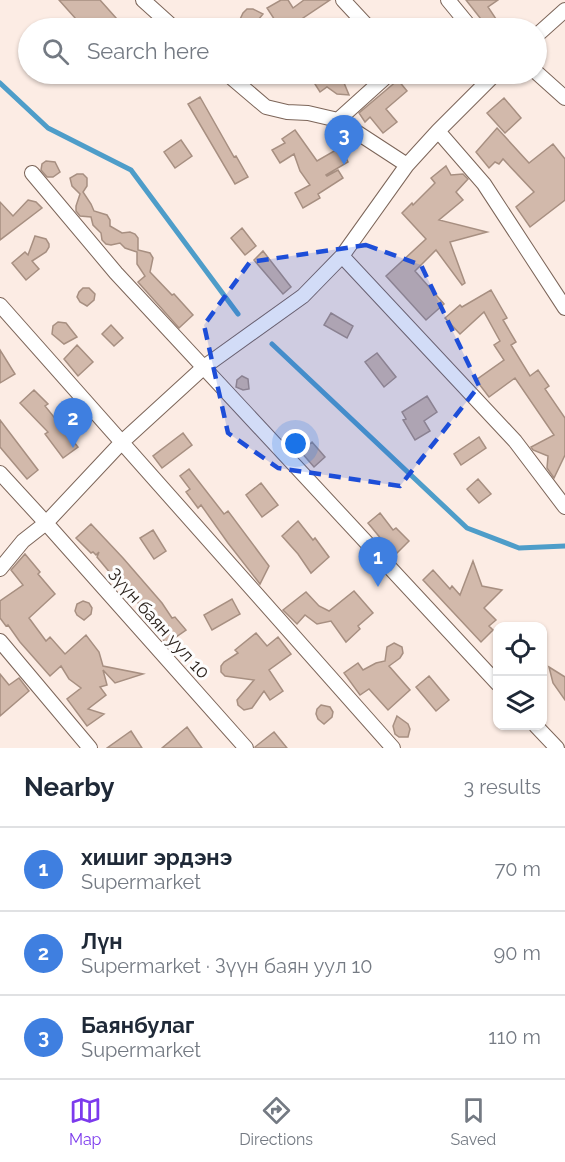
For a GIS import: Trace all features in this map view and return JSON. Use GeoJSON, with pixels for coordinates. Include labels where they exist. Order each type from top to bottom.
{"type":"FeatureCollection","features":[{"type":"Feature","properties":{"kind":"street"},"geometry":{"type":"LineString","coordinates":[[143,0],[163,18]]}},
{"type":"Feature","properties":{"kind":"street"},"geometry":{"type":"LineString","coordinates":[[343,0],[360,18]]}},
{"type":"Feature","properties":{"kind":"street"},"geometry":{"type":"LineString","coordinates":[[448,0],[463,18]]}},
{"type":"Feature","properties":{"kind":"street"},"geometry":{"type":"LineString","coordinates":[[547,26],[565,9]]}},
{"type":"Feature","properties":{"kind":"street"},"geometry":{"type":"LineString","coordinates":[[547,81],[565,98]]}},
{"type":"Feature","properties":{"kind":"street"},"geometry":{"type":"LineString","coordinates":[[239,84],[266,107],[338,120],[407,165]]}},
{"type":"Feature","properties":{"kind":"street"},"geometry":{"type":"LineString","coordinates":[[338,120],[378,84]]}},
{"type":"Feature","properties":{"kind":"street"},"geometry":{"type":"LineString","coordinates":[[0,569],[23,541],[46,522],[122,442],[204,367],[303,296],[342,256],[407,165],[485,84]]}},
{"type":"Feature","properties":{"kind":"street"},"geometry":{"type":"LineString","coordinates":[[438,131],[484,184],[565,308]]}},
{"type":"Feature","properties":{"kind":"street"},"geometry":{"type":"LineString","coordinates":[[32,173],[116,273],[493,679]]}},
{"type":"Feature","properties":{"kind":"street"},"geometry":{"type":"LineString","coordinates":[[342,256],[514,441],[565,507]]}},
{"type":"Feature","properties":{"kind":"street"},"geometry":{"type":"LineString","coordinates":[[0,305],[393,748]]}},
{"type":"Feature","properties":{"kind":"street","name":"Зүүн баян уул 10"},"geometry":{"type":"LineString","coordinates":[[0,473],[246,748]]}},
{"type":"Feature","properties":{"kind":"street"},"geometry":{"type":"LineString","coordinates":[[0,641],[90,748]]}},
{"type":"Feature","properties":{"kind":"street"},"geometry":{"type":"LineString","coordinates":[[540,730],[556,748]]}},
{"type":"Feature","properties":{"kind":"highlighted area"},"geometry":{"type":"Polygon","coordinates":[[[366,245],[421,265],[479,386],[400,486],[278,468],[228,433],[204,325],[250,262],[366,245]]]}},
{"type":"Feature","properties":{"kind":"building"},"geometry":{"type":"Polygon","coordinates":[[[59,0],[100,0],[116,18],[75,18],[59,0]]]}},
{"type":"Feature","properties":{"kind":"building"},"geometry":{"type":"Polygon","coordinates":[[[281,0],[288,0],[293,8],[304,0],[330,0],[303,18],[274,18],[267,8],[281,0]]]}},
{"type":"Feature","properties":{"kind":"building"},"geometry":{"type":"Polygon","coordinates":[[[466,0],[498,0],[488,7],[495,18],[480,18],[466,0]]]}},
{"type":"Feature","properties":{"kind":"building"},"geometry":{"type":"Polygon","coordinates":[[[247,9],[253,9],[263,14],[260,18],[241,18],[247,9]]]}},
{"type":"Feature","properties":{"kind":"building"},"geometry":{"type":"Polygon","coordinates":[[[315,84],[344,84],[349,95],[337,94],[327,87],[320,92],[315,84]]]}},
{"type":"Feature","properties":{"kind":"building"},"geometry":{"type":"Polygon","coordinates":[[[393,84],[401,84],[407,91],[386,109],[397,122],[383,133],[370,117],[365,122],[359,113],[393,84]]]}},
{"type":"Feature","properties":{"kind":"building"},"geometry":{"type":"Polygon","coordinates":[[[200,97],[248,177],[235,184],[188,104],[200,97]]]}},
{"type":"Feature","properties":{"kind":"building"},"geometry":{"type":"Polygon","coordinates":[[[504,98],[521,118],[505,133],[487,113],[504,98]]]}},
{"type":"Feature","properties":{"kind":"building"},"geometry":{"type":"Polygon","coordinates":[[[497,128],[529,163],[553,144],[565,159],[565,200],[530,227],[516,207],[534,192],[503,159],[499,164],[495,162],[489,168],[476,152],[497,128]]]}},
{"type":"Feature","properties":{"kind":"building"},"geometry":{"type":"Polygon","coordinates":[[[295,130],[317,161],[341,147],[348,162],[326,175],[338,170],[343,178],[318,194],[320,198],[303,208],[295,193],[310,185],[300,171],[294,154],[280,163],[272,150],[285,143],[282,139],[295,130]]]}},
{"type":"Feature","properties":{"kind":"building"},"geometry":{"type":"Polygon","coordinates":[[[181,140],[192,156],[175,168],[164,152],[181,140]]]}},
{"type":"Feature","properties":{"kind":"building"},"geometry":{"type":"Polygon","coordinates":[[[46,161],[55,162],[60,172],[53,177],[47,177],[41,170],[42,164],[46,161]]]}},
{"type":"Feature","properties":{"kind":"building"},"geometry":{"type":"Polygon","coordinates":[[[446,166],[451,175],[463,174],[468,179],[456,192],[463,200],[439,220],[487,232],[450,242],[465,283],[462,285],[436,250],[415,271],[444,304],[426,320],[386,276],[426,239],[402,213],[435,183],[431,178],[446,166]]]}},
{"type":"Feature","properties":{"kind":"building"},"geometry":{"type":"Polygon","coordinates":[[[83,174],[87,178],[87,186],[83,192],[94,211],[107,215],[110,226],[122,233],[135,234],[138,238],[138,250],[150,253],[153,258],[150,272],[193,315],[179,328],[138,282],[145,276],[137,264],[137,252],[125,248],[120,243],[106,244],[102,240],[101,233],[93,225],[91,217],[80,216],[76,211],[80,194],[72,186],[70,178],[83,174]]]}},
{"type":"Feature","properties":{"kind":"building"},"geometry":{"type":"Polygon","coordinates":[[[28,200],[36,202],[42,208],[0,240],[0,202],[13,216],[28,200]]]}},
{"type":"Feature","properties":{"kind":"building"},"geometry":{"type":"Polygon","coordinates":[[[242,228],[256,246],[245,255],[231,238],[242,228]]]}},
{"type":"Feature","properties":{"kind":"building"},"geometry":{"type":"Polygon","coordinates":[[[35,236],[46,239],[49,247],[46,252],[32,261],[39,269],[26,280],[12,263],[25,252],[28,255],[35,236]]]}},
{"type":"Feature","properties":{"kind":"building"},"geometry":{"type":"Polygon","coordinates":[[[263,251],[291,287],[283,294],[254,260],[263,251]]]}},
{"type":"Feature","properties":{"kind":"building"},"geometry":{"type":"Polygon","coordinates":[[[83,288],[89,288],[95,294],[94,300],[87,306],[77,297],[83,288]]]}},
{"type":"Feature","properties":{"kind":"building"},"geometry":{"type":"Polygon","coordinates":[[[491,290],[507,318],[503,320],[516,342],[511,345],[530,376],[538,370],[549,386],[545,389],[565,418],[565,455],[554,478],[547,468],[548,456],[531,447],[554,435],[515,378],[489,397],[476,380],[504,360],[494,345],[500,341],[484,312],[460,334],[445,318],[460,305],[462,307],[491,290]]]}},
{"type":"Feature","properties":{"kind":"building"},"geometry":{"type":"Polygon","coordinates":[[[331,313],[353,326],[347,338],[324,325],[331,313]]]}},
{"type":"Feature","properties":{"kind":"building"},"geometry":{"type":"Polygon","coordinates":[[[58,322],[66,323],[77,337],[64,344],[52,334],[53,326],[58,322]]]}},
{"type":"Feature","properties":{"kind":"building"},"geometry":{"type":"Polygon","coordinates":[[[111,325],[123,338],[114,346],[102,334],[111,325]]]}},
{"type":"Feature","properties":{"kind":"building"},"geometry":{"type":"Polygon","coordinates":[[[77,345],[93,362],[78,376],[64,359],[77,345]]]}},
{"type":"Feature","properties":{"kind":"building"},"geometry":{"type":"Polygon","coordinates":[[[0,350],[15,374],[0,383],[0,350]]]}},
{"type":"Feature","properties":{"kind":"building"},"geometry":{"type":"Polygon","coordinates":[[[377,353],[396,377],[384,387],[365,362],[377,353]]]}},
{"type":"Feature","properties":{"kind":"building"},"geometry":{"type":"Polygon","coordinates":[[[242,376],[248,379],[249,389],[243,390],[236,387],[237,380],[242,376]]]}},
{"type":"Feature","properties":{"kind":"building"},"geometry":{"type":"Polygon","coordinates":[[[34,390],[48,404],[45,406],[78,447],[63,458],[45,434],[48,432],[20,403],[34,390]]]}},
{"type":"Feature","properties":{"kind":"building"},"geometry":{"type":"Polygon","coordinates":[[[427,396],[437,412],[424,421],[430,431],[415,440],[403,420],[406,419],[402,412],[427,396]]]}},
{"type":"Feature","properties":{"kind":"building"},"geometry":{"type":"Polygon","coordinates":[[[0,420],[38,470],[27,479],[0,447],[0,420]]]}},
{"type":"Feature","properties":{"kind":"building"},"geometry":{"type":"Polygon","coordinates":[[[183,433],[192,445],[162,468],[153,456],[183,433]]]}},
{"type":"Feature","properties":{"kind":"building"},"geometry":{"type":"Polygon","coordinates":[[[479,437],[486,448],[461,465],[454,454],[479,437]]]}},
{"type":"Feature","properties":{"kind":"building"},"geometry":{"type":"Polygon","coordinates":[[[312,442],[325,457],[314,467],[301,452],[312,442]]]}},
{"type":"Feature","properties":{"kind":"building"},"geometry":{"type":"Polygon","coordinates":[[[189,469],[224,514],[228,511],[269,566],[260,584],[201,505],[198,508],[186,492],[190,489],[180,476],[189,469]]]}},
{"type":"Feature","properties":{"kind":"building"},"geometry":{"type":"Polygon","coordinates":[[[478,479],[491,494],[479,503],[467,489],[478,479]]]}},
{"type":"Feature","properties":{"kind":"building"},"geometry":{"type":"Polygon","coordinates":[[[261,483],[278,505],[262,517],[246,495],[261,483]]]}},
{"type":"Feature","properties":{"kind":"building"},"geometry":{"type":"Polygon","coordinates":[[[380,513],[393,530],[396,528],[409,541],[393,557],[379,543],[382,540],[368,523],[380,513]]]}},
{"type":"Feature","properties":{"kind":"building"},"geometry":{"type":"Polygon","coordinates":[[[298,521],[329,557],[311,573],[282,536],[298,521]]]}},
{"type":"Feature","properties":{"kind":"building"},"geometry":{"type":"Polygon","coordinates":[[[91,524],[162,603],[172,618],[175,617],[186,630],[166,644],[133,596],[131,598],[97,557],[99,552],[96,555],[91,553],[76,538],[91,524]]]}},
{"type":"Feature","properties":{"kind":"building"},"geometry":{"type":"Polygon","coordinates":[[[153,530],[166,551],[154,559],[140,538],[153,530]]]}},
{"type":"Feature","properties":{"kind":"building"},"geometry":{"type":"Polygon","coordinates":[[[25,554],[55,594],[29,618],[46,641],[50,637],[65,654],[86,635],[99,652],[103,666],[143,674],[115,683],[103,670],[107,685],[100,687],[106,695],[88,709],[104,714],[87,726],[67,699],[81,688],[69,679],[61,666],[50,676],[0,618],[0,601],[23,585],[11,570],[25,554]]]}},
{"type":"Feature","properties":{"kind":"building"},"geometry":{"type":"Polygon","coordinates":[[[473,561],[482,586],[502,590],[484,608],[496,620],[489,626],[493,630],[481,642],[423,580],[433,570],[450,589],[452,586],[460,595],[473,561]]]}},
{"type":"Feature","properties":{"kind":"building"},"geometry":{"type":"Polygon","coordinates":[[[354,591],[373,613],[358,626],[360,629],[346,642],[331,621],[317,624],[305,615],[297,624],[283,610],[306,592],[319,606],[329,611],[354,591]]]}},
{"type":"Feature","properties":{"kind":"building"},"geometry":{"type":"Polygon","coordinates":[[[232,599],[240,614],[212,630],[204,615],[232,599]]]}},
{"type":"Feature","properties":{"kind":"building"},"geometry":{"type":"Polygon","coordinates":[[[83,601],[89,603],[92,608],[91,614],[84,620],[75,611],[77,604],[83,601]]]}},
{"type":"Feature","properties":{"kind":"building"},"geometry":{"type":"Polygon","coordinates":[[[256,633],[267,646],[278,637],[291,654],[269,670],[283,691],[270,700],[264,691],[252,708],[244,710],[238,705],[237,700],[254,680],[225,676],[221,672],[221,666],[238,653],[235,650],[256,633]]]}},
{"type":"Feature","properties":{"kind":"building"},"geometry":{"type":"Polygon","coordinates":[[[394,643],[402,647],[403,653],[389,666],[410,690],[388,710],[369,689],[360,695],[344,673],[358,663],[363,670],[385,661],[387,647],[394,643]]]}},
{"type":"Feature","properties":{"kind":"building"},"geometry":{"type":"Polygon","coordinates":[[[549,667],[565,677],[565,700],[553,683],[549,667]]]}},
{"type":"Feature","properties":{"kind":"building"},"geometry":{"type":"Polygon","coordinates":[[[0,674],[9,685],[19,678],[29,691],[0,716],[0,674]]]}},
{"type":"Feature","properties":{"kind":"building"},"geometry":{"type":"Polygon","coordinates":[[[429,676],[449,700],[436,711],[416,687],[429,676]]]}},
{"type":"Feature","properties":{"kind":"building"},"geometry":{"type":"Polygon","coordinates":[[[321,705],[330,707],[333,712],[332,717],[324,724],[316,714],[321,705]]]}},
{"type":"Feature","properties":{"kind":"building"},"geometry":{"type":"Polygon","coordinates":[[[397,716],[408,724],[410,729],[408,737],[399,737],[395,734],[393,726],[397,716]]]}},
{"type":"Feature","properties":{"kind":"building"},"geometry":{"type":"Polygon","coordinates":[[[187,727],[202,748],[162,748],[187,727]]]}},
{"type":"Feature","properties":{"kind":"building"},"geometry":{"type":"Polygon","coordinates":[[[131,731],[142,748],[107,748],[131,731]]]}},
{"type":"Feature","properties":{"kind":"building"},"geometry":{"type":"Polygon","coordinates":[[[274,732],[287,748],[255,748],[255,747],[274,732]]]}},
{"type":"Feature","properties":{"kind":"waterway"},"geometry":{"type":"LineString","coordinates":[[0,83],[48,128],[131,170],[238,314]]}},
{"type":"Feature","properties":{"kind":"waterway"},"geometry":{"type":"LineString","coordinates":[[272,344],[467,528],[519,548],[565,546]]}},
{"type":"Feature","properties":{"kind":"place","name":"Баянбулаг"},"geometry":{"type":"Point","coordinates":[344,165]}},
{"type":"Feature","properties":{"kind":"place","name":"Лүн"},"geometry":{"type":"Point","coordinates":[73,448]}},
{"type":"Feature","properties":{"kind":"place","name":"хишиг эрдэнэ"},"geometry":{"type":"Point","coordinates":[378,587]}}]}
